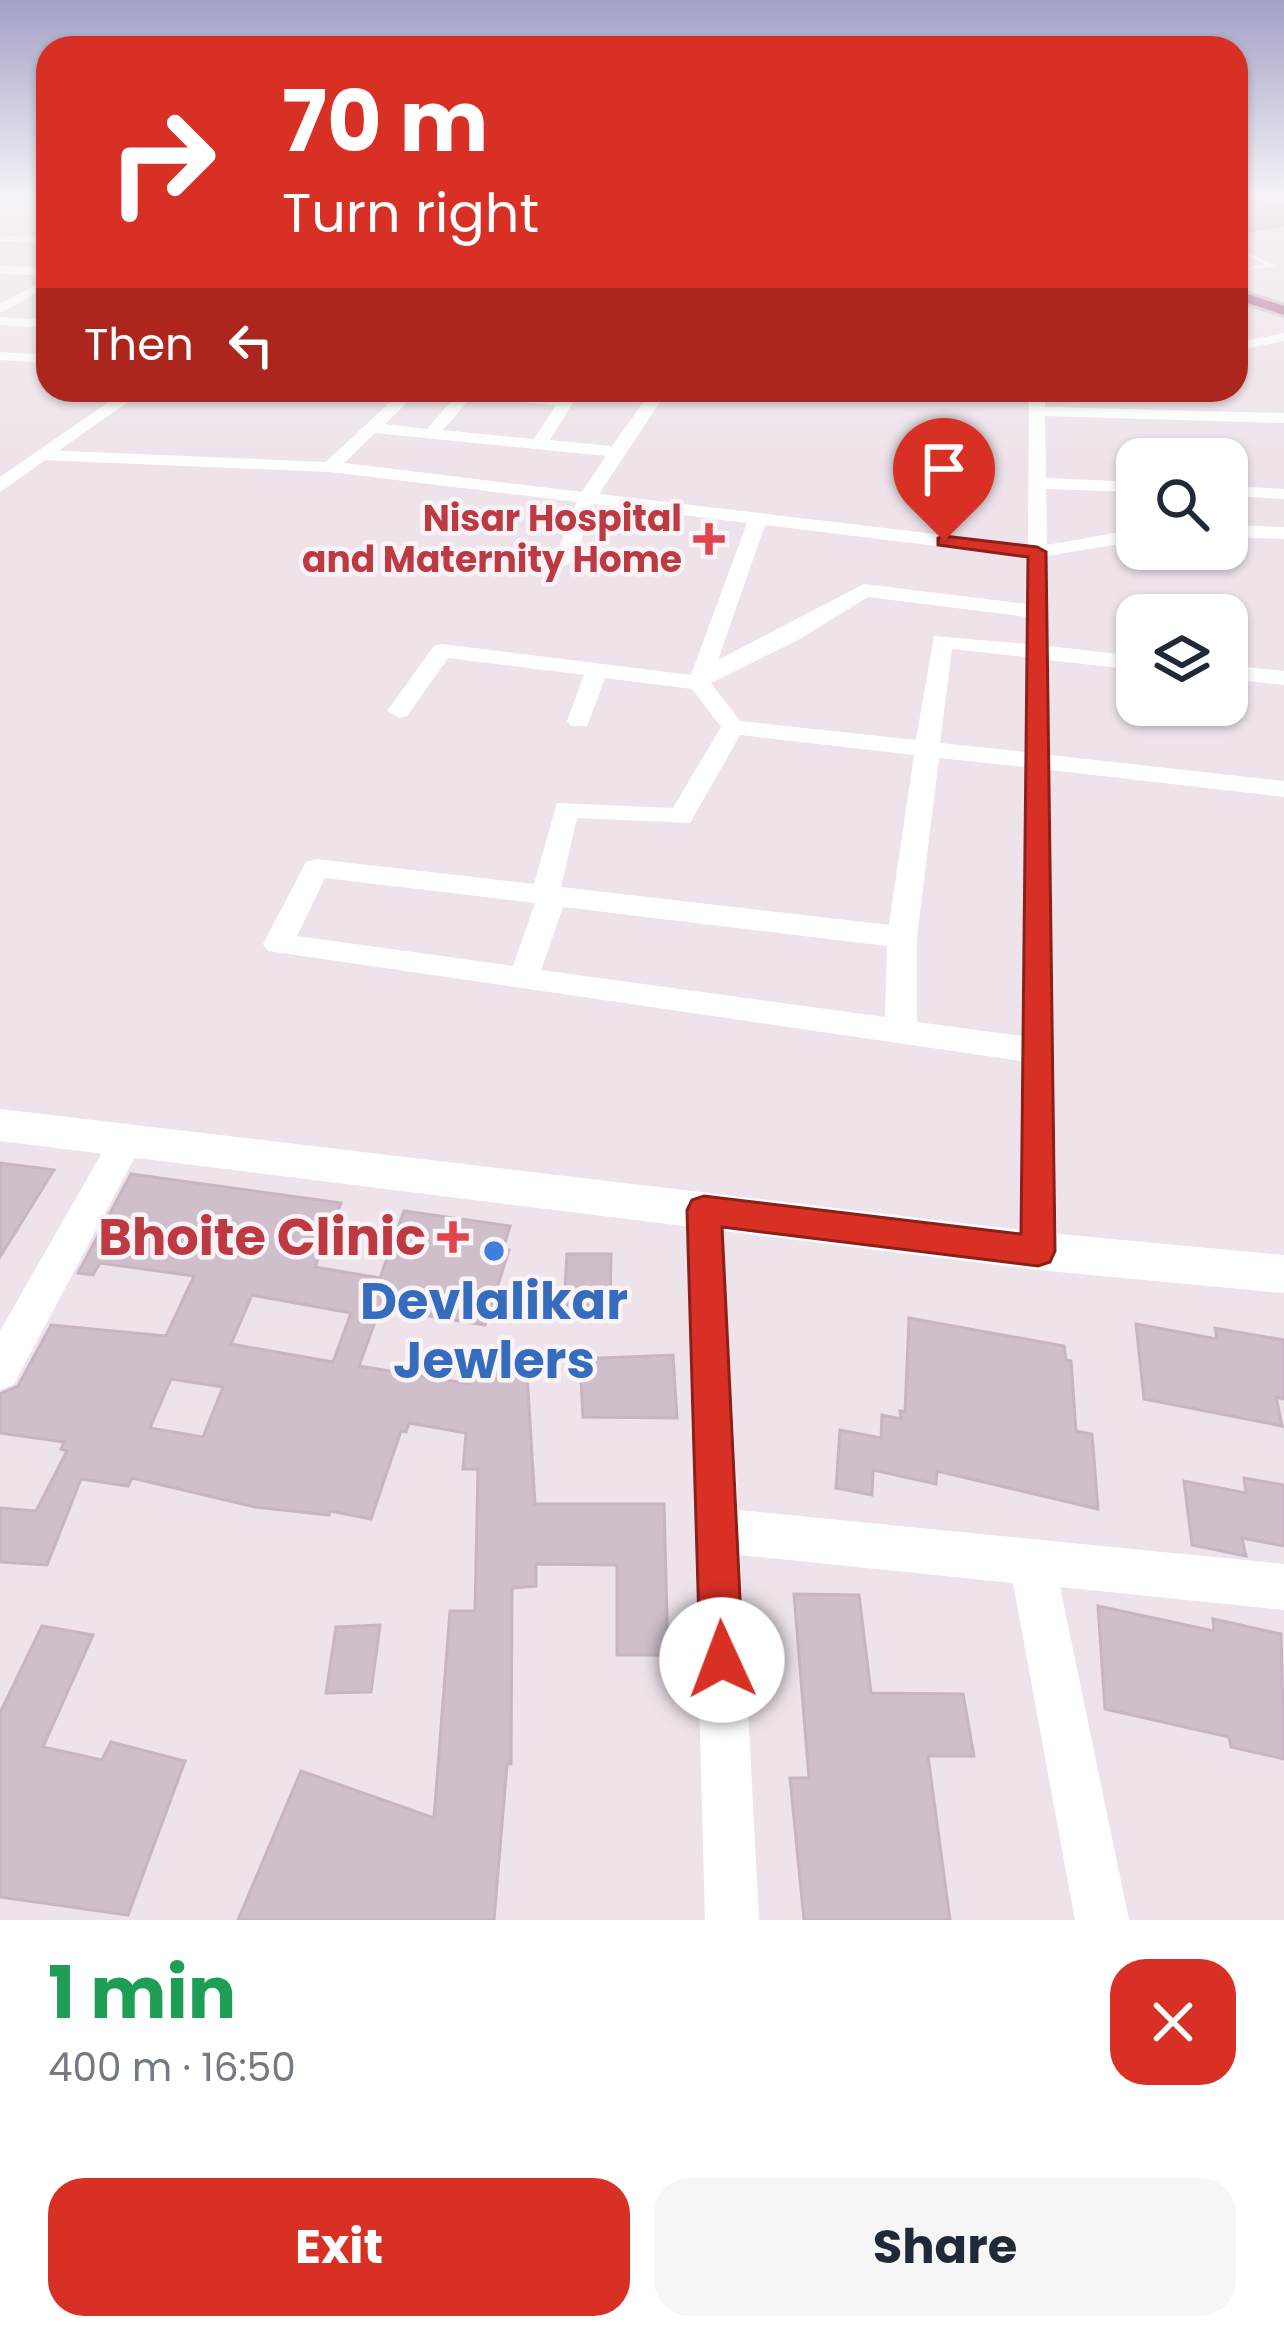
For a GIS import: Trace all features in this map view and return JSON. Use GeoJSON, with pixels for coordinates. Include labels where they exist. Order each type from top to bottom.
{"type":"FeatureCollection","features":[{"type":"Feature","properties":{"kind":"main road"},"geometry":{"type":"LineString","coordinates":[[1248,294],[1284,307]]}},
{"type":"Feature","properties":{"kind":"street"},"geometry":{"type":"LineString","coordinates":[[0,309],[36,291]]}},
{"type":"Feature","properties":{"kind":"street"},"geometry":{"type":"LineString","coordinates":[[0,321],[36,323]]}},
{"type":"Feature","properties":{"kind":"street"},"geometry":{"type":"LineString","coordinates":[[1248,344],[1284,337]]}},
{"type":"Feature","properties":{"kind":"street"},"geometry":{"type":"LineString","coordinates":[[0,356],[36,358]]}},
{"type":"Feature","properties":{"kind":"street"},"geometry":{"type":"LineString","coordinates":[[0,486],[119,402]]}},
{"type":"Feature","properties":{"kind":"street"},"geometry":{"type":"LineString","coordinates":[[330,467],[399,402]]}},
{"type":"Feature","properties":{"kind":"street"},"geometry":{"type":"LineString","coordinates":[[431,434],[459,402]]}},
{"type":"Feature","properties":{"kind":"street"},"geometry":{"type":"LineString","coordinates":[[539,444],[565,402]]}},
{"type":"Feature","properties":{"kind":"street"},"geometry":{"type":"LineString","coordinates":[[564,560],[567,540],[590,498],[652,402]]}},
{"type":"Feature","properties":{"kind":"street"},"geometry":{"type":"LineString","coordinates":[[1037,402],[1038,1251]]}},
{"type":"Feature","properties":{"kind":"street"},"geometry":{"type":"LineString","coordinates":[[1064,402],[1284,418]]}},
{"type":"Feature","properties":{"kind":"street"},"geometry":{"type":"LineString","coordinates":[[371,428],[620,452]]}},
{"type":"Feature","properties":{"kind":"street"},"geometry":{"type":"LineString","coordinates":[[42,455],[330,467],[1037,552],[1116,539]]}},
{"type":"Feature","properties":{"kind":"street"},"geometry":{"type":"LineString","coordinates":[[1036,483],[1116,486]]}},
{"type":"Feature","properties":{"kind":"street"},"geometry":{"type":"LineString","coordinates":[[1248,492],[1284,494]]}},
{"type":"Feature","properties":{"kind":"street"},"geometry":{"type":"LineString","coordinates":[[700,680],[758,519]]}},
{"type":"Feature","properties":{"kind":"street"},"geometry":{"type":"LineString","coordinates":[[1248,532],[1284,533]]}},
{"type":"Feature","properties":{"kind":"street"},"geometry":{"type":"LineString","coordinates":[[399,711],[442,651],[700,680],[865,590],[1037,612]]}},
{"type":"Feature","properties":{"kind":"street"},"geometry":{"type":"LineString","coordinates":[[901,1032],[902,937],[942,641],[1116,661]]}},
{"type":"Feature","properties":{"kind":"street"},"geometry":{"type":"LineString","coordinates":[[578,721],[597,670]]}},
{"type":"Feature","properties":{"kind":"street"},"geometry":{"type":"LineString","coordinates":[[1248,675],[1284,678]]}},
{"type":"Feature","properties":{"kind":"street"},"geometry":{"type":"LineString","coordinates":[[700,680],[733,727],[1284,789]]}},
{"type":"Feature","properties":{"kind":"street"},"geometry":{"type":"LineString","coordinates":[[524,979],[566,809],[681,818],[733,727]]}},
{"type":"Feature","properties":{"kind":"street"},"geometry":{"type":"LineString","coordinates":[[902,937],[316,868],[278,944],[1038,1051]]}},
{"type":"Feature","properties":{"kind":"street"},"geometry":{"type":"LineString","coordinates":[[0,1125],[1038,1251],[1284,1274]]}},
{"type":"Feature","properties":{"kind":"street"},"geometry":{"type":"LineString","coordinates":[[0,1370],[127,1140]]}},
{"type":"Feature","properties":{"kind":"street"},"geometry":{"type":"LineString","coordinates":[[704,1210],[732,1920]]}},
{"type":"Feature","properties":{"kind":"street"},"geometry":{"type":"LineString","coordinates":[[716,1530],[1284,1587]]}},
{"type":"Feature","properties":{"kind":"street"},"geometry":{"type":"LineString","coordinates":[[1032,1561],[1102,1920]]}},
{"type":"Feature","properties":{"kind":"building"},"geometry":{"type":"Polygon","coordinates":[[[0,1163],[54,1170],[0,1257],[0,1163]]]}},
{"type":"Feature","properties":{"kind":"building"},"geometry":{"type":"Polygon","coordinates":[[[131,1174],[341,1203],[315,1267],[380,1278],[404,1211],[510,1226],[503,1249],[509,1250],[485,1325],[380,1308],[359,1366],[470,1384],[471,1360],[526,1358],[535,1504],[664,1504],[668,1655],[617,1655],[617,1565],[536,1564],[536,1586],[512,1588],[511,1764],[507,1764],[494,1920],[238,1920],[301,1771],[434,1818],[450,1611],[475,1611],[478,1469],[463,1469],[466,1433],[409,1423],[406,1432],[401,1431],[371,1519],[330,1511],[329,1515],[255,1507],[132,1478],[128,1486],[81,1479],[47,1565],[0,1562],[0,1508],[36,1511],[67,1451],[61,1449],[64,1442],[0,1433],[0,1394],[18,1386],[51,1325],[166,1336],[194,1276],[100,1263],[93,1275],[78,1273],[131,1174]],[[252,1295],[231,1344],[333,1362],[351,1313],[252,1295]],[[171,1379],[150,1428],[203,1437],[223,1387],[171,1379]]]}},
{"type":"Feature","properties":{"kind":"building"},"geometry":{"type":"Polygon","coordinates":[[[567,1254],[611,1254],[610,1306],[564,1306],[567,1254]]]}},
{"type":"Feature","properties":{"kind":"building"},"geometry":{"type":"Polygon","coordinates":[[[909,1318],[1064,1346],[1066,1360],[1071,1361],[1076,1431],[1092,1434],[1098,1509],[937,1471],[936,1484],[873,1470],[872,1495],[836,1488],[840,1430],[881,1438],[882,1415],[901,1419],[900,1411],[905,1412],[909,1318]]]}},
{"type":"Feature","properties":{"kind":"building"},"geometry":{"type":"Polygon","coordinates":[[[1136,1324],[1217,1339],[1215,1328],[1284,1340],[1284,1399],[1276,1397],[1282,1426],[1144,1399],[1136,1324]]]}},
{"type":"Feature","properties":{"kind":"building"},"geometry":{"type":"Polygon","coordinates":[[[673,1355],[677,1418],[583,1417],[580,1359],[673,1355]]]}},
{"type":"Feature","properties":{"kind":"building"},"geometry":{"type":"Polygon","coordinates":[[[1244,1478],[1284,1485],[1284,1546],[1242,1538],[1246,1556],[1192,1545],[1184,1481],[1246,1493],[1244,1478]]]}},
{"type":"Feature","properties":{"kind":"building"},"geometry":{"type":"Polygon","coordinates":[[[794,1594],[859,1595],[871,1693],[963,1694],[974,1756],[928,1756],[950,1920],[804,1920],[790,1778],[809,1778],[794,1594]]]}},
{"type":"Feature","properties":{"kind":"building"},"geometry":{"type":"Polygon","coordinates":[[[1098,1606],[1214,1631],[1213,1619],[1281,1634],[1284,1759],[1231,1747],[1229,1737],[1105,1709],[1098,1606]]]}},
{"type":"Feature","properties":{"kind":"building"},"geometry":{"type":"Polygon","coordinates":[[[380,1625],[371,1692],[326,1693],[336,1627],[380,1625]]]}},
{"type":"Feature","properties":{"kind":"building"},"geometry":{"type":"Polygon","coordinates":[[[42,1626],[93,1635],[43,1747],[102,1760],[111,1742],[185,1761],[128,1915],[0,1897],[0,1713],[42,1626]]]}},
{"type":"Feature","properties":{"kind":"place","name":"Nisar Hospital and Maternity Home"},"geometry":{"type":"Point","coordinates":[709,539]}},
{"type":"Feature","properties":{"kind":"place","name":"Bhoite Clinic"},"geometry":{"type":"Point","coordinates":[453,1237]}},
{"type":"Feature","properties":{"kind":"place","name":"Devlalikar Jewlers"},"geometry":{"type":"Point","coordinates":[494,1251]}},
{"type":"Feature","properties":{"kind":"route"},"geometry":{"type":"LineString","coordinates":[[722,1660],[704,1210],[1038,1251],[1037,552],[944,541]]}}]}
